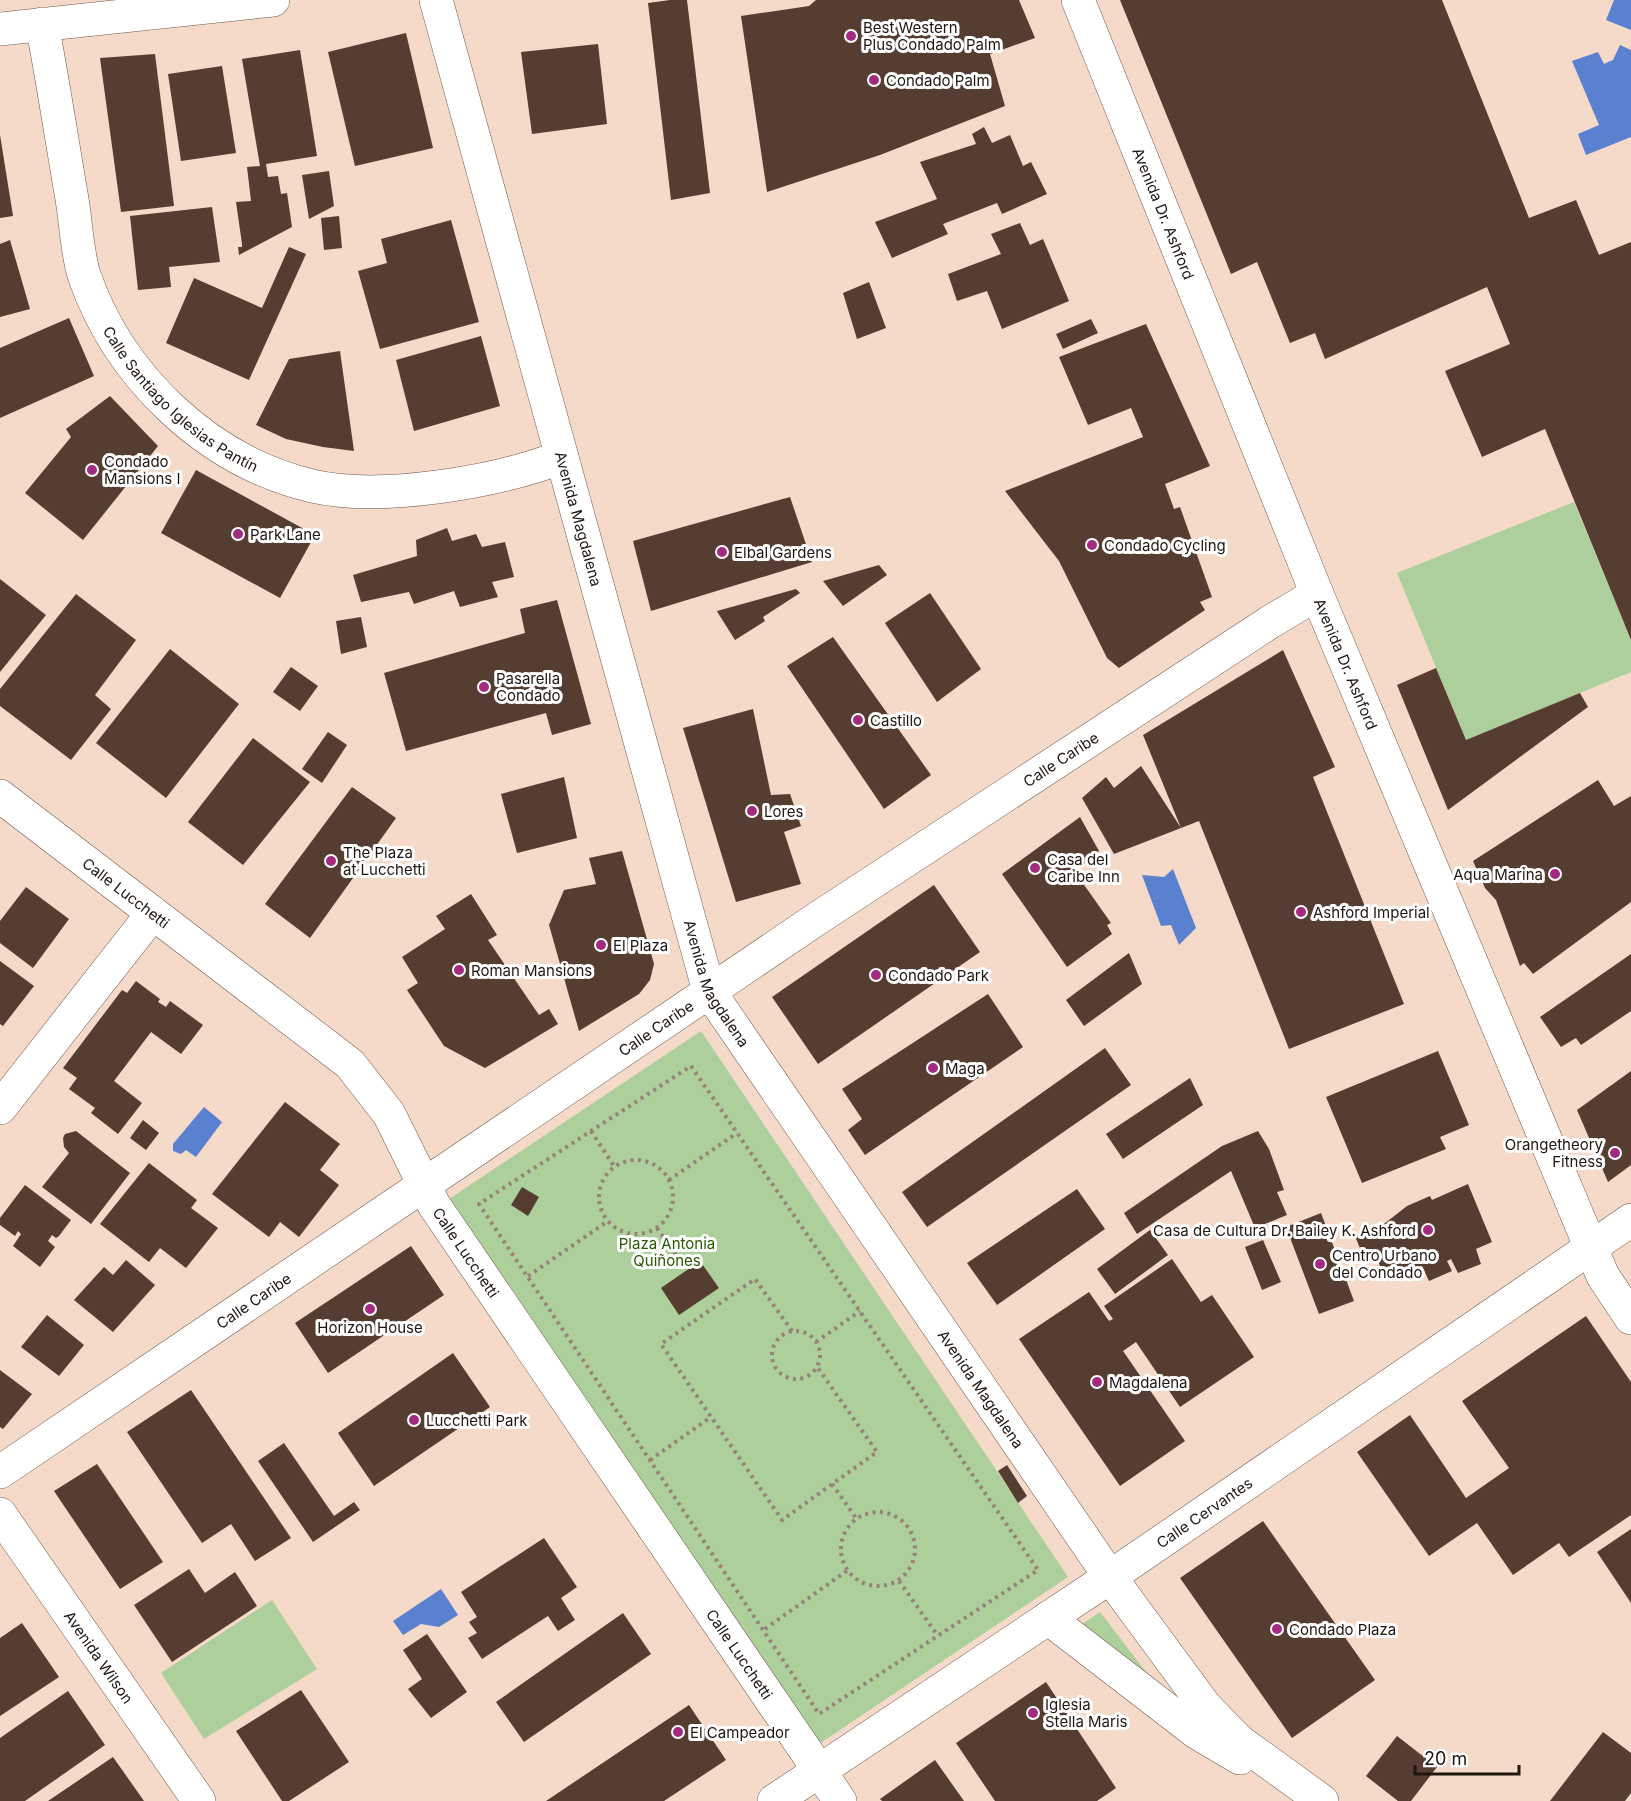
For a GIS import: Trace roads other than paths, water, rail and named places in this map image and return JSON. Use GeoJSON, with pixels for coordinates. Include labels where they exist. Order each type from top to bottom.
{"type":"FeatureCollection","features":[{"type":"Feature","properties":{"kind":"street"},"geometry":{"type":"LineString","coordinates":[[0,29],[273,0]]}},
{"type":"Feature","properties":{"kind":"street","name":"Avenida Magdalena"},"geometry":{"type":"LineString","coordinates":[[436,0],[709,991],[1110,1577],[1205,1706],[1239,1741],[1322,1801]]}},
{"type":"Feature","properties":{"kind":"street","name":"Avenida Dr. Ashford"},"geometry":{"type":"LineString","coordinates":[[1078,0],[1317,594],[1591,1248],[1603,1276],[1631,1318]]}},
{"type":"Feature","properties":{"kind":"street","name":"Calle Santiago Iglesias Pantín"},"geometry":{"type":"LineString","coordinates":[[42,24],[84,273],[97,305],[146,386],[177,414],[216,444],[262,469],[312,486],[370,490],[445,487],[538,466],[562,457]]}},
{"type":"Feature","properties":{"kind":"street","name":"Calle Caribe"},"geometry":{"type":"LineString","coordinates":[[0,1472],[709,991],[1250,635],[1317,594]]}},
{"type":"Feature","properties":{"kind":"street","name":"Calle Lucchetti"},"geometry":{"type":"LineString","coordinates":[[0,796],[351,1064],[388,1114],[434,1204],[840,1801]]}},
{"type":"Feature","properties":{"kind":"street"},"geometry":{"type":"LineString","coordinates":[[0,1108],[153,913]]}},
{"type":"Feature","properties":{"kind":"street","name":"Calle Cervantes"},"geometry":{"type":"LineString","coordinates":[[774,1801],[1110,1577],[1631,1220]]}},
{"type":"Feature","properties":{"kind":"street","name":"Avenida Wilson"},"geometry":{"type":"LineString","coordinates":[[0,1514],[199,1801]]}},
{"type":"Feature","properties":{"kind":"street"},"geometry":{"type":"LineString","coordinates":[[1048,1618],[1196,1732],[1253,1764],[1276,1767]]}},
{"type":"Feature","properties":{"kind":"water"},"geometry":{"type":"Polygon","coordinates":[[[1614,0],[1631,0],[1631,30],[1606,20],[1614,0]]]}},
{"type":"Feature","properties":{"kind":"water"},"geometry":{"type":"Polygon","coordinates":[[[1620,45],[1631,50],[1631,137],[1586,155],[1578,134],[1599,125],[1572,61],[1598,52],[1604,64],[1613,60],[1620,45]]]}},
{"type":"Feature","properties":{"kind":"water"},"geometry":{"type":"Polygon","coordinates":[[[1173,869],[1196,928],[1179,945],[1171,925],[1161,926],[1142,875],[1164,877],[1173,869]]]}},
{"type":"Feature","properties":{"kind":"water"},"geometry":{"type":"Polygon","coordinates":[[[204,1107],[222,1122],[196,1157],[186,1150],[181,1154],[173,1151],[173,1144],[204,1107]]]}},
{"type":"Feature","properties":{"kind":"water"},"geometry":{"type":"Polygon","coordinates":[[[441,1589],[458,1615],[439,1627],[421,1624],[403,1635],[393,1621],[441,1589]]]}},
{"type":"Feature","properties":{"kind":"place","name":"Best Western Plus Condado Palm"},"geometry":{"type":"Point","coordinates":[851,36]}},
{"type":"Feature","properties":{"kind":"place","name":"Condado Palm"},"geometry":{"type":"Point","coordinates":[874,80]}},
{"type":"Feature","properties":{"kind":"place","name":"Condado Mansions I"},"geometry":{"type":"Point","coordinates":[92,470]}},
{"type":"Feature","properties":{"kind":"place","name":"Park Lane"},"geometry":{"type":"Point","coordinates":[238,534]}},
{"type":"Feature","properties":{"kind":"place","name":"Condado Cycling"},"geometry":{"type":"Point","coordinates":[1092,545]}},
{"type":"Feature","properties":{"kind":"place","name":"Elbal Gardens"},"geometry":{"type":"Point","coordinates":[722,552]}},
{"type":"Feature","properties":{"kind":"place","name":"Pasarella Condado"},"geometry":{"type":"Point","coordinates":[484,687]}},
{"type":"Feature","properties":{"kind":"place","name":"Castillo"},"geometry":{"type":"Point","coordinates":[858,720]}},
{"type":"Feature","properties":{"kind":"place","name":"Lores"},"geometry":{"type":"Point","coordinates":[752,811]}},
{"type":"Feature","properties":{"kind":"place","name":"The Plaza at Lucchetti"},"geometry":{"type":"Point","coordinates":[331,861]}},
{"type":"Feature","properties":{"kind":"place","name":"Casa del Caribe Inn"},"geometry":{"type":"Point","coordinates":[1035,868]}},
{"type":"Feature","properties":{"kind":"place","name":"Aqua Marina"},"geometry":{"type":"Point","coordinates":[1555,874]}},
{"type":"Feature","properties":{"kind":"place","name":"Ashford Imperial"},"geometry":{"type":"Point","coordinates":[1301,912]}},
{"type":"Feature","properties":{"kind":"place","name":"El Plaza"},"geometry":{"type":"Point","coordinates":[601,945]}},
{"type":"Feature","properties":{"kind":"place","name":"Roman Mansions"},"geometry":{"type":"Point","coordinates":[459,970]}},
{"type":"Feature","properties":{"kind":"place","name":"Condado Park"},"geometry":{"type":"Point","coordinates":[876,975]}},
{"type":"Feature","properties":{"kind":"place","name":"Maga"},"geometry":{"type":"Point","coordinates":[933,1068]}},
{"type":"Feature","properties":{"kind":"place","name":"Orangetheory Fitness"},"geometry":{"type":"Point","coordinates":[1615,1153]}},
{"type":"Feature","properties":{"kind":"place","name":"Casa de Cultura Dr. Bailey K. Ashford"},"geometry":{"type":"Point","coordinates":[1428,1230]}},
{"type":"Feature","properties":{"kind":"place","name":"Centro Urbano del Condado"},"geometry":{"type":"Point","coordinates":[1320,1264]}},
{"type":"Feature","properties":{"kind":"place","name":"Horizon House"},"geometry":{"type":"Point","coordinates":[370,1309]}},
{"type":"Feature","properties":{"kind":"place","name":"Magdalena"},"geometry":{"type":"Point","coordinates":[1097,1382]}},
{"type":"Feature","properties":{"kind":"place","name":"Lucchetti Park"},"geometry":{"type":"Point","coordinates":[414,1420]}},
{"type":"Feature","properties":{"kind":"place","name":"Condado Plaza"},"geometry":{"type":"Point","coordinates":[1277,1629]}},
{"type":"Feature","properties":{"kind":"place","name":"Iglesia Stella Maris"},"geometry":{"type":"Point","coordinates":[1033,1713]}},
{"type":"Feature","properties":{"kind":"place","name":"El Campeador"},"geometry":{"type":"Point","coordinates":[678,1732]}},
{"type":"Feature","properties":{"kind":"park label","name":"Plaza Antonia Quiñones"},"geometry":{"type":"Point","coordinates":[667,1252]}}]}
